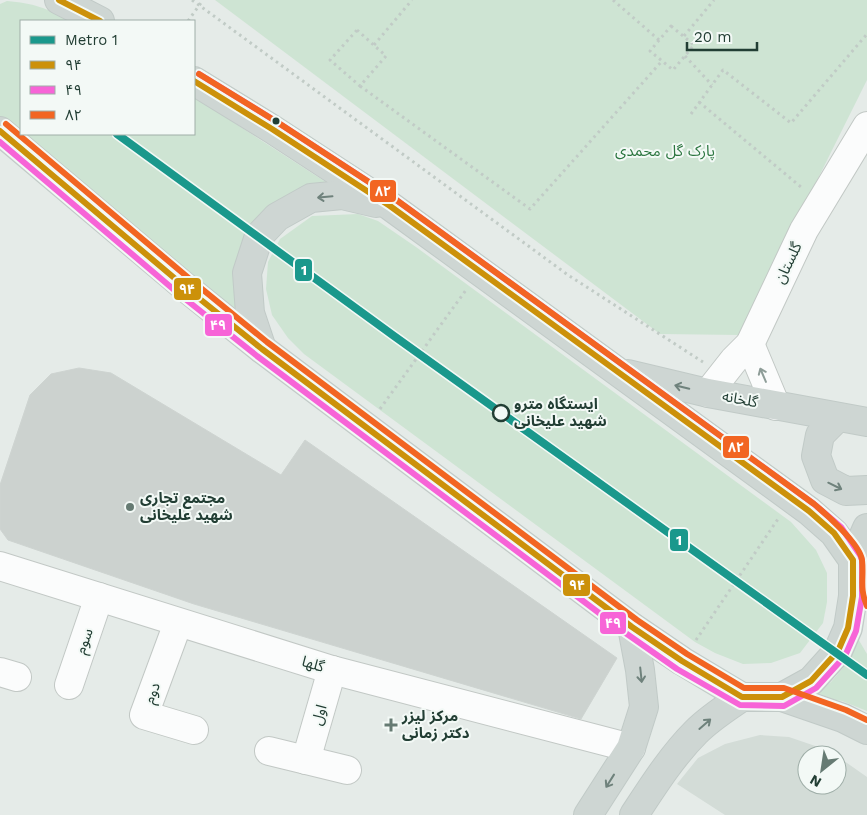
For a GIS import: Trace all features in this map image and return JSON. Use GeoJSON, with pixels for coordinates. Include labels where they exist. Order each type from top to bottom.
{"type":"FeatureCollection","features":[{"type":"Feature","properties":{"kind":"main road"},"geometry":{"type":"LineString","coordinates":[[59,0],[91,13]]}},
{"type":"Feature","properties":{"kind":"main road"},"geometry":{"type":"LineString","coordinates":[[195,82],[390,206],[792,498],[834,533],[853,560]]}},
{"type":"Feature","properties":{"kind":"main road"},"geometry":{"type":"LineString","coordinates":[[0,131],[185,287],[262,349],[632,627],[682,661],[742,697],[782,697],[843,718],[867,730]]}},
{"type":"Feature","properties":{"kind":"main road"},"geometry":{"type":"LineString","coordinates":[[262,349],[250,313],[247,273],[259,236],[277,217],[311,198],[342,195],[390,206]]}},
{"type":"Feature","properties":{"kind":"main road","name":"گلخانه"},"geometry":{"type":"LineString","coordinates":[[615,371],[715,384],[776,406],[867,422]]}},
{"type":"Feature","properties":{"kind":"main road"},"geometry":{"type":"LineString","coordinates":[[837,418],[820,435],[816,456],[825,480],[846,491],[867,490]]}},
{"type":"Feature","properties":{"kind":"main road"},"geometry":{"type":"LineString","coordinates":[[782,697],[811,681],[838,651],[848,628],[853,596],[853,560],[867,528]]}},
{"type":"Feature","properties":{"kind":"main road"},"geometry":{"type":"LineString","coordinates":[[853,596],[867,627]]}},
{"type":"Feature","properties":{"kind":"main road"},"geometry":{"type":"LineString","coordinates":[[588,815],[631,748],[644,707],[640,670],[632,627]]}},
{"type":"Feature","properties":{"kind":"main road"},"geometry":{"type":"LineString","coordinates":[[634,815],[673,758],[696,732],[742,697]]}},
{"type":"Feature","properties":{"kind":"street","name":"گلستان"},"geometry":{"type":"LineString","coordinates":[[715,384],[750,344],[804,230],[867,126]]}},
{"type":"Feature","properties":{"kind":"street"},"geometry":{"type":"LineString","coordinates":[[750,344],[776,406]]}},
{"type":"Feature","properties":{"kind":"street","name":"گلها"},"geometry":{"type":"LineString","coordinates":[[0,566],[332,670],[631,748]]}},
{"type":"Feature","properties":{"kind":"street","name":"سوم"},"geometry":{"type":"LineString","coordinates":[[69,685],[99,597]]}},
{"type":"Feature","properties":{"kind":"street","name":"دوم"},"geometry":{"type":"LineString","coordinates":[[178,623],[144,715],[194,730]]}},
{"type":"Feature","properties":{"kind":"street","name":"اول"},"geometry":{"type":"LineString","coordinates":[[306,760],[332,670]]}},
{"type":"Feature","properties":{"kind":"street"},"geometry":{"type":"LineString","coordinates":[[269,751],[347,770]]}},
{"type":"Feature","properties":{"kind":"path"},"geometry":{"type":"LineString","coordinates":[[192,0],[715,384]]}},
{"type":"Feature","properties":{"kind":"path"},"geometry":{"type":"LineString","coordinates":[[189,20],[203,0]]}},
{"type":"Feature","properties":{"kind":"path"},"geometry":{"type":"LineString","coordinates":[[374,45],[412,0]]}},
{"type":"Feature","properties":{"kind":"path"},"geometry":{"type":"LineString","coordinates":[[613,0],[659,40]]}},
{"type":"Feature","properties":{"kind":"path"},"geometry":{"type":"LineString","coordinates":[[684,36],[714,0]]}},
{"type":"Feature","properties":{"kind":"path"},"geometry":{"type":"LineString","coordinates":[[671,26],[684,36],[694,45],[673,70],[650,51],[671,26]]}},
{"type":"Feature","properties":{"kind":"path"},"geometry":{"type":"LineString","coordinates":[[360,86],[386,56],[357,30],[330,60],[360,86],[530,209],[662,61]]}},
{"type":"Feature","properties":{"kind":"path"},"geometry":{"type":"LineString","coordinates":[[691,114],[723,70],[791,123],[867,34]]}},
{"type":"Feature","properties":{"kind":"path"},"geometry":{"type":"LineString","coordinates":[[685,56],[712,85]]}},
{"type":"Feature","properties":{"kind":"path"},"geometry":{"type":"LineString","coordinates":[[699,102],[820,203]]}},
{"type":"Feature","properties":{"kind":"path"},"geometry":{"type":"LineString","coordinates":[[367,427],[479,271]]}},
{"type":"Feature","properties":{"kind":"path"},"geometry":{"type":"LineString","coordinates":[[682,661],[792,498]]}},
{"type":"Feature","properties":{"kind":"shaded area"},"geometry":{"type":"Polygon","coordinates":[[[760,735],[789,737],[812,745],[797,745],[797,795],[847,795],[847,763],[867,777],[867,815],[725,815],[677,784],[698,758],[725,744],[760,735]]]}},
{"type":"Feature","properties":{"kind":"green space","name":"پارک گل محمدی"},"geometry":{"type":"Polygon","coordinates":[[[215,0],[867,0],[867,80],[740,335],[660,334],[215,0]]]}},
{"type":"Feature","properties":{"kind":"green space"},"geometry":{"type":"Polygon","coordinates":[[[7,1],[25,3],[40,7],[67,20],[20,20],[20,134],[0,117],[0,4],[7,1]]]}},
{"type":"Feature","properties":{"kind":"green space"},"geometry":{"type":"Polygon","coordinates":[[[195,98],[332,186],[262,216],[237,313],[22,135],[195,135],[195,98]]]}},
{"type":"Feature","properties":{"kind":"green space"},"geometry":{"type":"Polygon","coordinates":[[[358,214],[378,221],[416,247],[791,522],[816,550],[827,573],[827,602],[823,623],[800,653],[771,663],[743,664],[715,653],[695,642],[304,354],[288,338],[272,315],[266,289],[268,262],[280,239],[312,216],[358,214]]]}},
{"type":"Feature","properties":{"kind":"green space"},"geometry":{"type":"Polygon","coordinates":[[[857,637],[867,654],[867,711],[842,701],[814,696],[831,682],[843,668],[857,637]]]}},
{"type":"Feature","properties":{"kind":"building"},"geometry":{"type":"Polygon","coordinates":[[[79,368],[111,373],[281,475],[305,440],[617,658],[581,719],[194,604],[8,540],[0,529],[0,485],[30,395],[51,374],[79,368]]]}},
{"type":"Feature","properties":{"kind":"metro line","name":"1"},"geometry":{"type":"LineString","coordinates":[[118,135],[394,336],[867,675]]}},
{"type":"Feature","properties":{"kind":"transit line","name":"۹۴"},"geometry":{"type":"LineString","coordinates":[[59,0],[98,20]]}},
{"type":"Feature","properties":{"kind":"transit line","name":"۴۹"},"geometry":{"type":"LineString","coordinates":[[0,142],[179,294],[257,356],[627,634],[677,669],[740,705],[784,706],[816,688],[845,656],[856,631],[862,597],[862,560],[841,527],[814,504],[395,199],[199,74]]}},
{"type":"Feature","properties":{"kind":"transit line","name":"۸۲"},"geometry":{"type":"LineString","coordinates":[[199,74],[395,199],[814,504],[842,530],[860,553],[863,594],[867,606]]}},
{"type":"Feature","properties":{"kind":"transit line","name":"۹۴"},"geometry":{"type":"LineString","coordinates":[[0,131],[185,287],[262,349],[632,627],[682,661],[742,697],[782,697],[811,681],[838,651],[848,628],[853,596],[853,560],[834,533],[809,511],[390,206],[195,82]]}},
{"type":"Feature","properties":{"kind":"transit line","name":"۸۲"},"geometry":{"type":"LineString","coordinates":[[6,124],[267,342],[637,620],[687,654],[744,688],[784,688],[846,710],[867,720]]}},
{"type":"Feature","properties":{"kind":"place","name":"ایستگاه مترو شهید علیخانی"},"geometry":{"type":"Point","coordinates":[501,413]}},
{"type":"Feature","properties":{"kind":"place","name":"مجتمع تجاری شهید علیخانی"},"geometry":{"type":"Point","coordinates":[130,507]}},
{"type":"Feature","properties":{"kind":"place","name":"مرکز لیزر دکتر زمانی"},"geometry":{"type":"Point","coordinates":[391,725]}}]}
